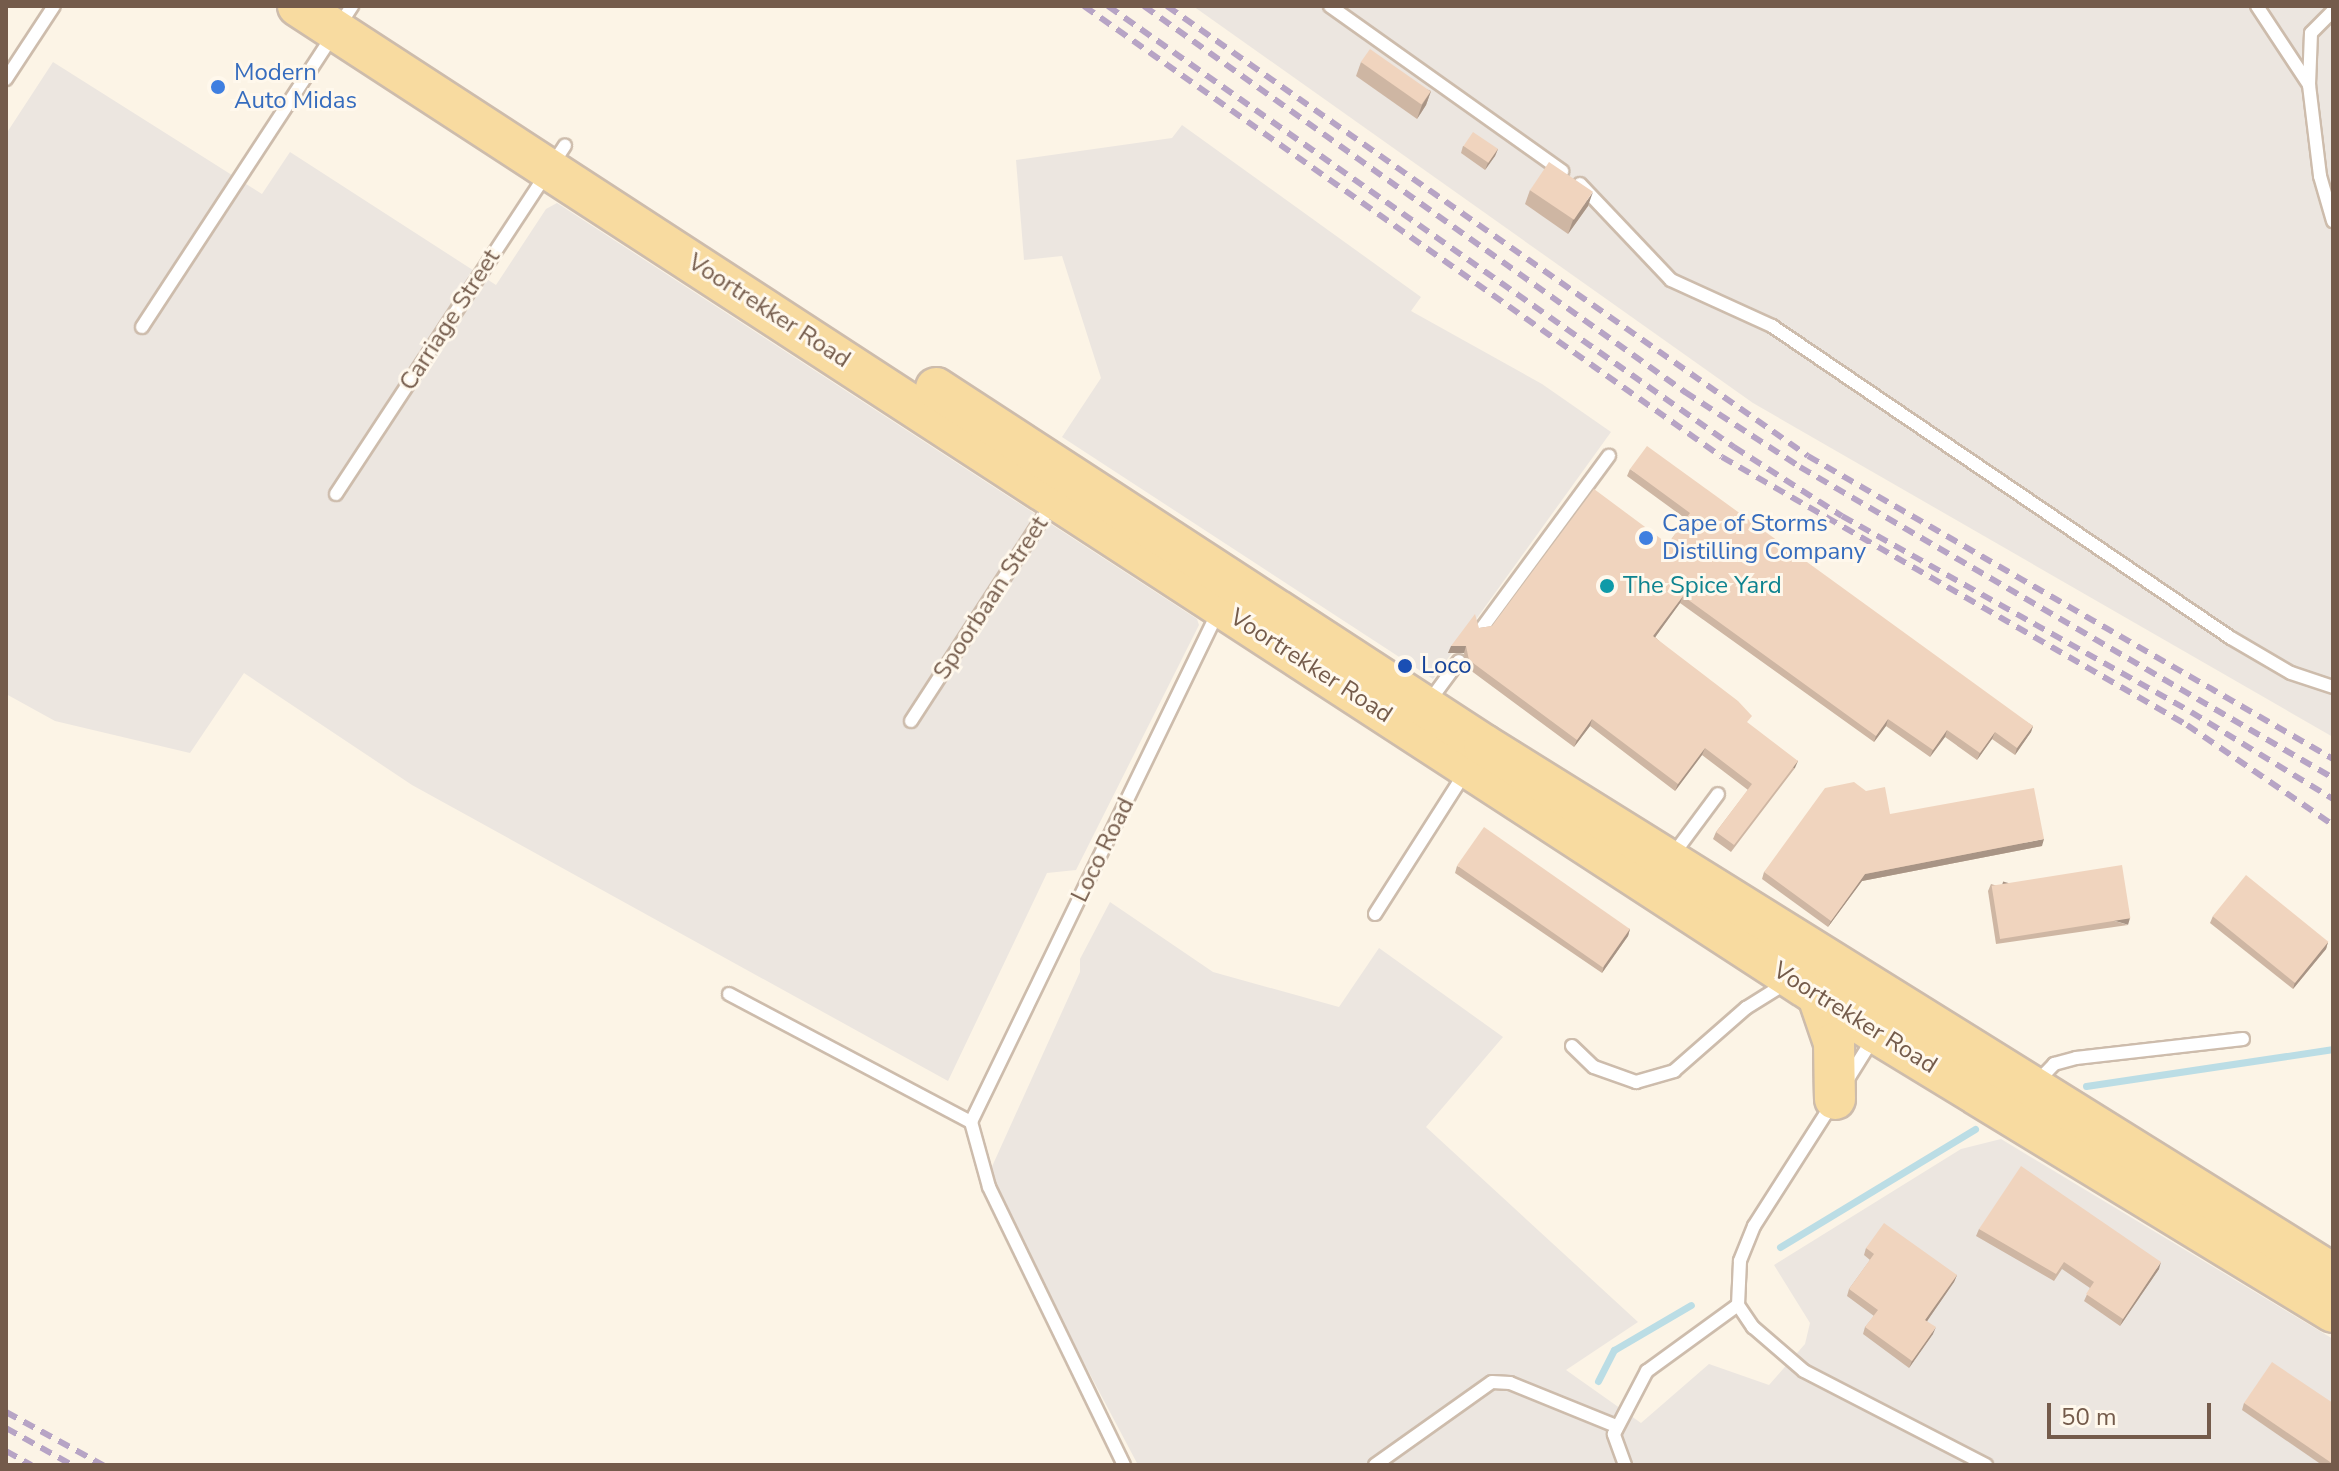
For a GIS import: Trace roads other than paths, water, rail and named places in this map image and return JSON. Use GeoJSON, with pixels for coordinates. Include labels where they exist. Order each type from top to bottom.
{"type":"FeatureCollection","features":[{"type":"Feature","properties":{"kind":"main road","name":"Voortrekker Road"},"geometry":{"type":"LineString","coordinates":[[298,6],[347,12],[558,156],[890,374],[1886,1019],[2022,1102],[2333,1274]]}},
{"type":"Feature","properties":{"kind":"main road","name":"Voortrekker Road"},"geometry":{"type":"LineString","coordinates":[[1228,593],[1426,706],[1476,756]]}},
{"type":"Feature","properties":{"kind":"main road","name":"Voortrekker Road"},"geometry":{"type":"LineString","coordinates":[[1660,874],[1805,987],[1886,1019]]}},
{"type":"Feature","properties":{"kind":"main road"},"geometry":{"type":"LineString","coordinates":[[1805,987],[1834,1043],[1835,1099]]}},
{"type":"Feature","properties":{"kind":"main road","name":"Voortrekker Road"},"geometry":{"type":"LineString","coordinates":[[2022,1102],[2333,1312]]}},
{"type":"Feature","properties":{"kind":"lane"},"geometry":{"type":"LineString","coordinates":[[6,79],[54,6]]}},
{"type":"Feature","properties":{"kind":"lane"},"geometry":{"type":"LineString","coordinates":[[1330,6],[1588,190],[1671,280],[1772,326],[2231,638],[2291,673],[2333,687]]}},
{"type":"Feature","properties":{"kind":"lane"},"geometry":{"type":"LineString","coordinates":[[2257,6],[2309,85]]}},
{"type":"Feature","properties":{"kind":"lane"},"geometry":{"type":"LineString","coordinates":[[2333,11],[2311,33],[2309,85],[2320,176],[2333,221]]}},
{"type":"Feature","properties":{"kind":"lane"},"geometry":{"type":"LineString","coordinates":[[142,327],[347,12]]}},
{"type":"Feature","properties":{"kind":"lane","name":"Carriage Street"},"geometry":{"type":"LineString","coordinates":[[336,494],[558,156]]}},
{"type":"Feature","properties":{"kind":"lane"},"geometry":{"type":"LineString","coordinates":[[1482,628],[1609,456]]}},
{"type":"Feature","properties":{"kind":"lane","name":"Spoorbaan Street"},"geometry":{"type":"LineString","coordinates":[[911,721],[1063,486]]}},
{"type":"Feature","properties":{"kind":"lane","name":"Loco Road"},"geometry":{"type":"LineString","coordinates":[[971,1122],[1228,593]]}},
{"type":"Feature","properties":{"kind":"lane"},"geometry":{"type":"LineString","coordinates":[[1426,706],[1459,661]]}},
{"type":"Feature","properties":{"kind":"lane"},"geometry":{"type":"LineString","coordinates":[[1375,914],[1476,756]]}},
{"type":"Feature","properties":{"kind":"lane"},"geometry":{"type":"LineString","coordinates":[[1660,874],[1718,794]]}},
{"type":"Feature","properties":{"kind":"lane"},"geometry":{"type":"LineString","coordinates":[[1572,1046],[1594,1067],[1636,1082],[1674,1071],[1746,1008],[1805,987]]}},
{"type":"Feature","properties":{"kind":"lane"},"geometry":{"type":"LineString","coordinates":[[729,994],[971,1122],[989,1187],[1124,1465]]}},
{"type":"Feature","properties":{"kind":"lane"},"geometry":{"type":"LineString","coordinates":[[1886,1019],[1754,1226],[1740,1261],[1738,1305],[1753,1327],[1804,1371],[1986,1465]]}},
{"type":"Feature","properties":{"kind":"lane"},"geometry":{"type":"LineString","coordinates":[[2022,1102],[2054,1064],[2076,1058],[2243,1039]]}},
{"type":"Feature","properties":{"kind":"lane"},"geometry":{"type":"LineString","coordinates":[[1625,1465],[1614,1444],[1616,1426],[1655,1362],[1738,1305]]}},
{"type":"Feature","properties":{"kind":"lane"},"geometry":{"type":"LineString","coordinates":[[1375,1465],[1492,1382],[1510,1383],[1616,1426]]}},
{"type":"Feature","properties":{"kind":"waterway"},"geometry":{"type":"LineString","coordinates":[[2086,1086],[2333,1049]]}},
{"type":"Feature","properties":{"kind":"waterway"},"geometry":{"type":"LineString","coordinates":[[1780,1247],[1975,1129]]}},
{"type":"Feature","properties":{"kind":"waterway"},"geometry":{"type":"LineString","coordinates":[[1598,1381],[1614,1350],[1691,1305]]}},
{"type":"Feature","properties":{"kind":"railway"},"geometry":{"type":"LineString","coordinates":[[1084,6],[1722,457],[2187,725],[2333,825]]}},
{"type":"Feature","properties":{"kind":"railway"},"geometry":{"type":"LineString","coordinates":[[1108,6],[1734,447],[1842,516],[2191,712],[2333,799]]}},
{"type":"Feature","properties":{"kind":"railway"},"geometry":{"type":"LineString","coordinates":[[1144,6],[1685,392],[1800,467],[2333,778]]}},
{"type":"Feature","properties":{"kind":"railway"},"geometry":{"type":"LineString","coordinates":[[1167,6],[1808,456],[2333,759]]}},
{"type":"Feature","properties":{"kind":"railway"},"geometry":{"type":"LineString","coordinates":[[6,1412],[103,1465]]}},
{"type":"Feature","properties":{"kind":"railway"},"geometry":{"type":"LineString","coordinates":[[6,1428],[72,1465]]}},
{"type":"Feature","properties":{"kind":"railway"},"geometry":{"type":"LineString","coordinates":[[6,1451],[31,1465]]}},
{"type":"Feature","properties":{"kind":"place","name":"Modern Auto Midas"},"geometry":{"type":"Point","coordinates":[218,87]}},
{"type":"Feature","properties":{"kind":"place","name":"Cape of Storms Distilling Company"},"geometry":{"type":"Point","coordinates":[1646,538]}},
{"type":"Feature","properties":{"kind":"place","name":"The Spice Yard"},"geometry":{"type":"Point","coordinates":[1607,586]}},
{"type":"Feature","properties":{"kind":"place","name":"Loco"},"geometry":{"type":"Point","coordinates":[1405,666]}}]}
